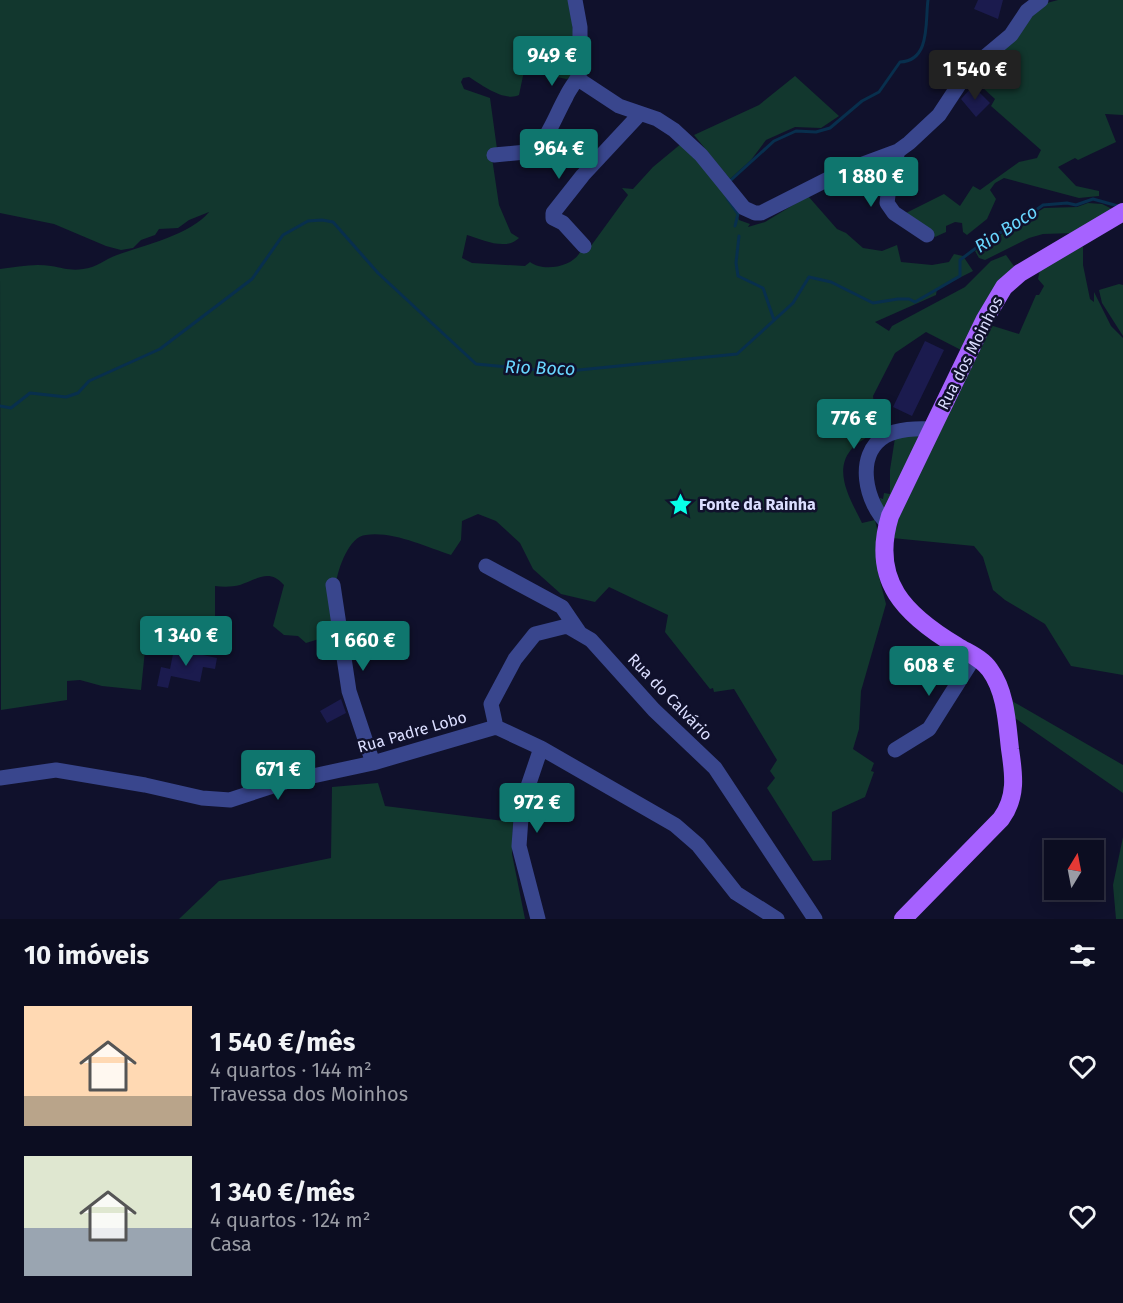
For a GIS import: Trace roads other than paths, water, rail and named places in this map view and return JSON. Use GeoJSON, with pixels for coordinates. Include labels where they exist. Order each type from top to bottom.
{"type":"FeatureCollection","features":[{"type":"Feature","properties":{"kind":"main road","name":"Rua dos Moinhos"},"geometry":{"type":"LineString","coordinates":[[903,919],[1000,819],[1012,796],[1014,777],[999,687],[988,667],[975,656],[924,624],[901,602],[888,576],[885,548],[888,524],[931,429],[985,320],[1004,287],[1020,273],[1116,217]]}},
{"type":"Feature","properties":{"kind":"street"},"geometry":{"type":"LineString","coordinates":[[494,155],[536,151],[549,133],[566,96],[578,79],[580,27],[575,0]]}},
{"type":"Feature","properties":{"kind":"street"},"geometry":{"type":"LineString","coordinates":[[578,79],[619,106],[639,115],[657,119],[688,141],[740,203],[755,213],[773,208],[844,171],[898,151],[939,115],[968,71],[1011,35],[1035,1]]}},
{"type":"Feature","properties":{"kind":"street"},"geometry":{"type":"LineString","coordinates":[[584,246],[563,223],[553,218],[553,213],[583,175],[639,115]]}},
{"type":"Feature","properties":{"kind":"street"},"geometry":{"type":"LineString","coordinates":[[898,151],[888,187],[887,203],[894,213],[927,235]]}},
{"type":"Feature","properties":{"kind":"street"},"geometry":{"type":"LineString","coordinates":[[888,524],[879,516],[868,490],[866,472],[870,454],[880,440],[887,435],[922,428],[931,429]]}},
{"type":"Feature","properties":{"kind":"street","name":"Rua do Calvário"},"geometry":{"type":"LineString","coordinates":[[486,566],[562,607],[580,633],[591,640],[654,710],[715,768],[815,919]]}},
{"type":"Feature","properties":{"kind":"street"},"geometry":{"type":"LineString","coordinates":[[333,585],[349,690],[373,763]]}},
{"type":"Feature","properties":{"kind":"street"},"geometry":{"type":"LineString","coordinates":[[580,633],[567,626],[535,634],[514,659],[491,704],[496,727],[541,748],[675,825],[698,845],[736,893],[777,919]]}},
{"type":"Feature","properties":{"kind":"street"},"geometry":{"type":"LineString","coordinates":[[895,750],[929,729],[975,656]]}},
{"type":"Feature","properties":{"kind":"street","name":"Rua Padre Lobo"},"geometry":{"type":"LineString","coordinates":[[0,778],[56,770],[146,785],[202,798],[230,800],[285,782],[373,763],[496,727]]}},
{"type":"Feature","properties":{"kind":"street"},"geometry":{"type":"LineString","coordinates":[[538,919],[519,846],[522,804],[541,748]]}},
{"type":"Feature","properties":{"kind":"waterway"},"geometry":{"type":"LineString","coordinates":[[731,180],[774,141],[796,131],[816,132],[830,128],[862,101],[879,92],[900,62],[910,60],[922,47],[928,0]]}},
{"type":"Feature","properties":{"kind":"waterway"},"geometry":{"type":"LineString","coordinates":[[727,198],[738,214],[735,226]]}},
{"type":"Feature","properties":{"kind":"waterway","name":"Rio Boco"},"geometry":{"type":"LineString","coordinates":[[0,406],[11,408],[30,393],[66,397],[78,393],[89,381],[160,349],[252,279],[283,235],[308,221],[333,222],[378,273],[476,364],[559,372],[737,354],[793,303],[809,277],[831,282],[873,303],[898,299],[909,299],[915,302],[960,276],[960,260],[992,236],[1011,228],[1043,205],[1067,203],[1076,205],[1093,199],[1118,206]]}},
{"type":"Feature","properties":{"kind":"waterway"},"geometry":{"type":"LineString","coordinates":[[739,236],[736,263],[738,276],[763,288],[774,320]]}},
{"type":"Feature","properties":{"kind":"place","name":"Fonte da Rainha"},"geometry":{"type":"Point","coordinates":[681,504]}}]}
